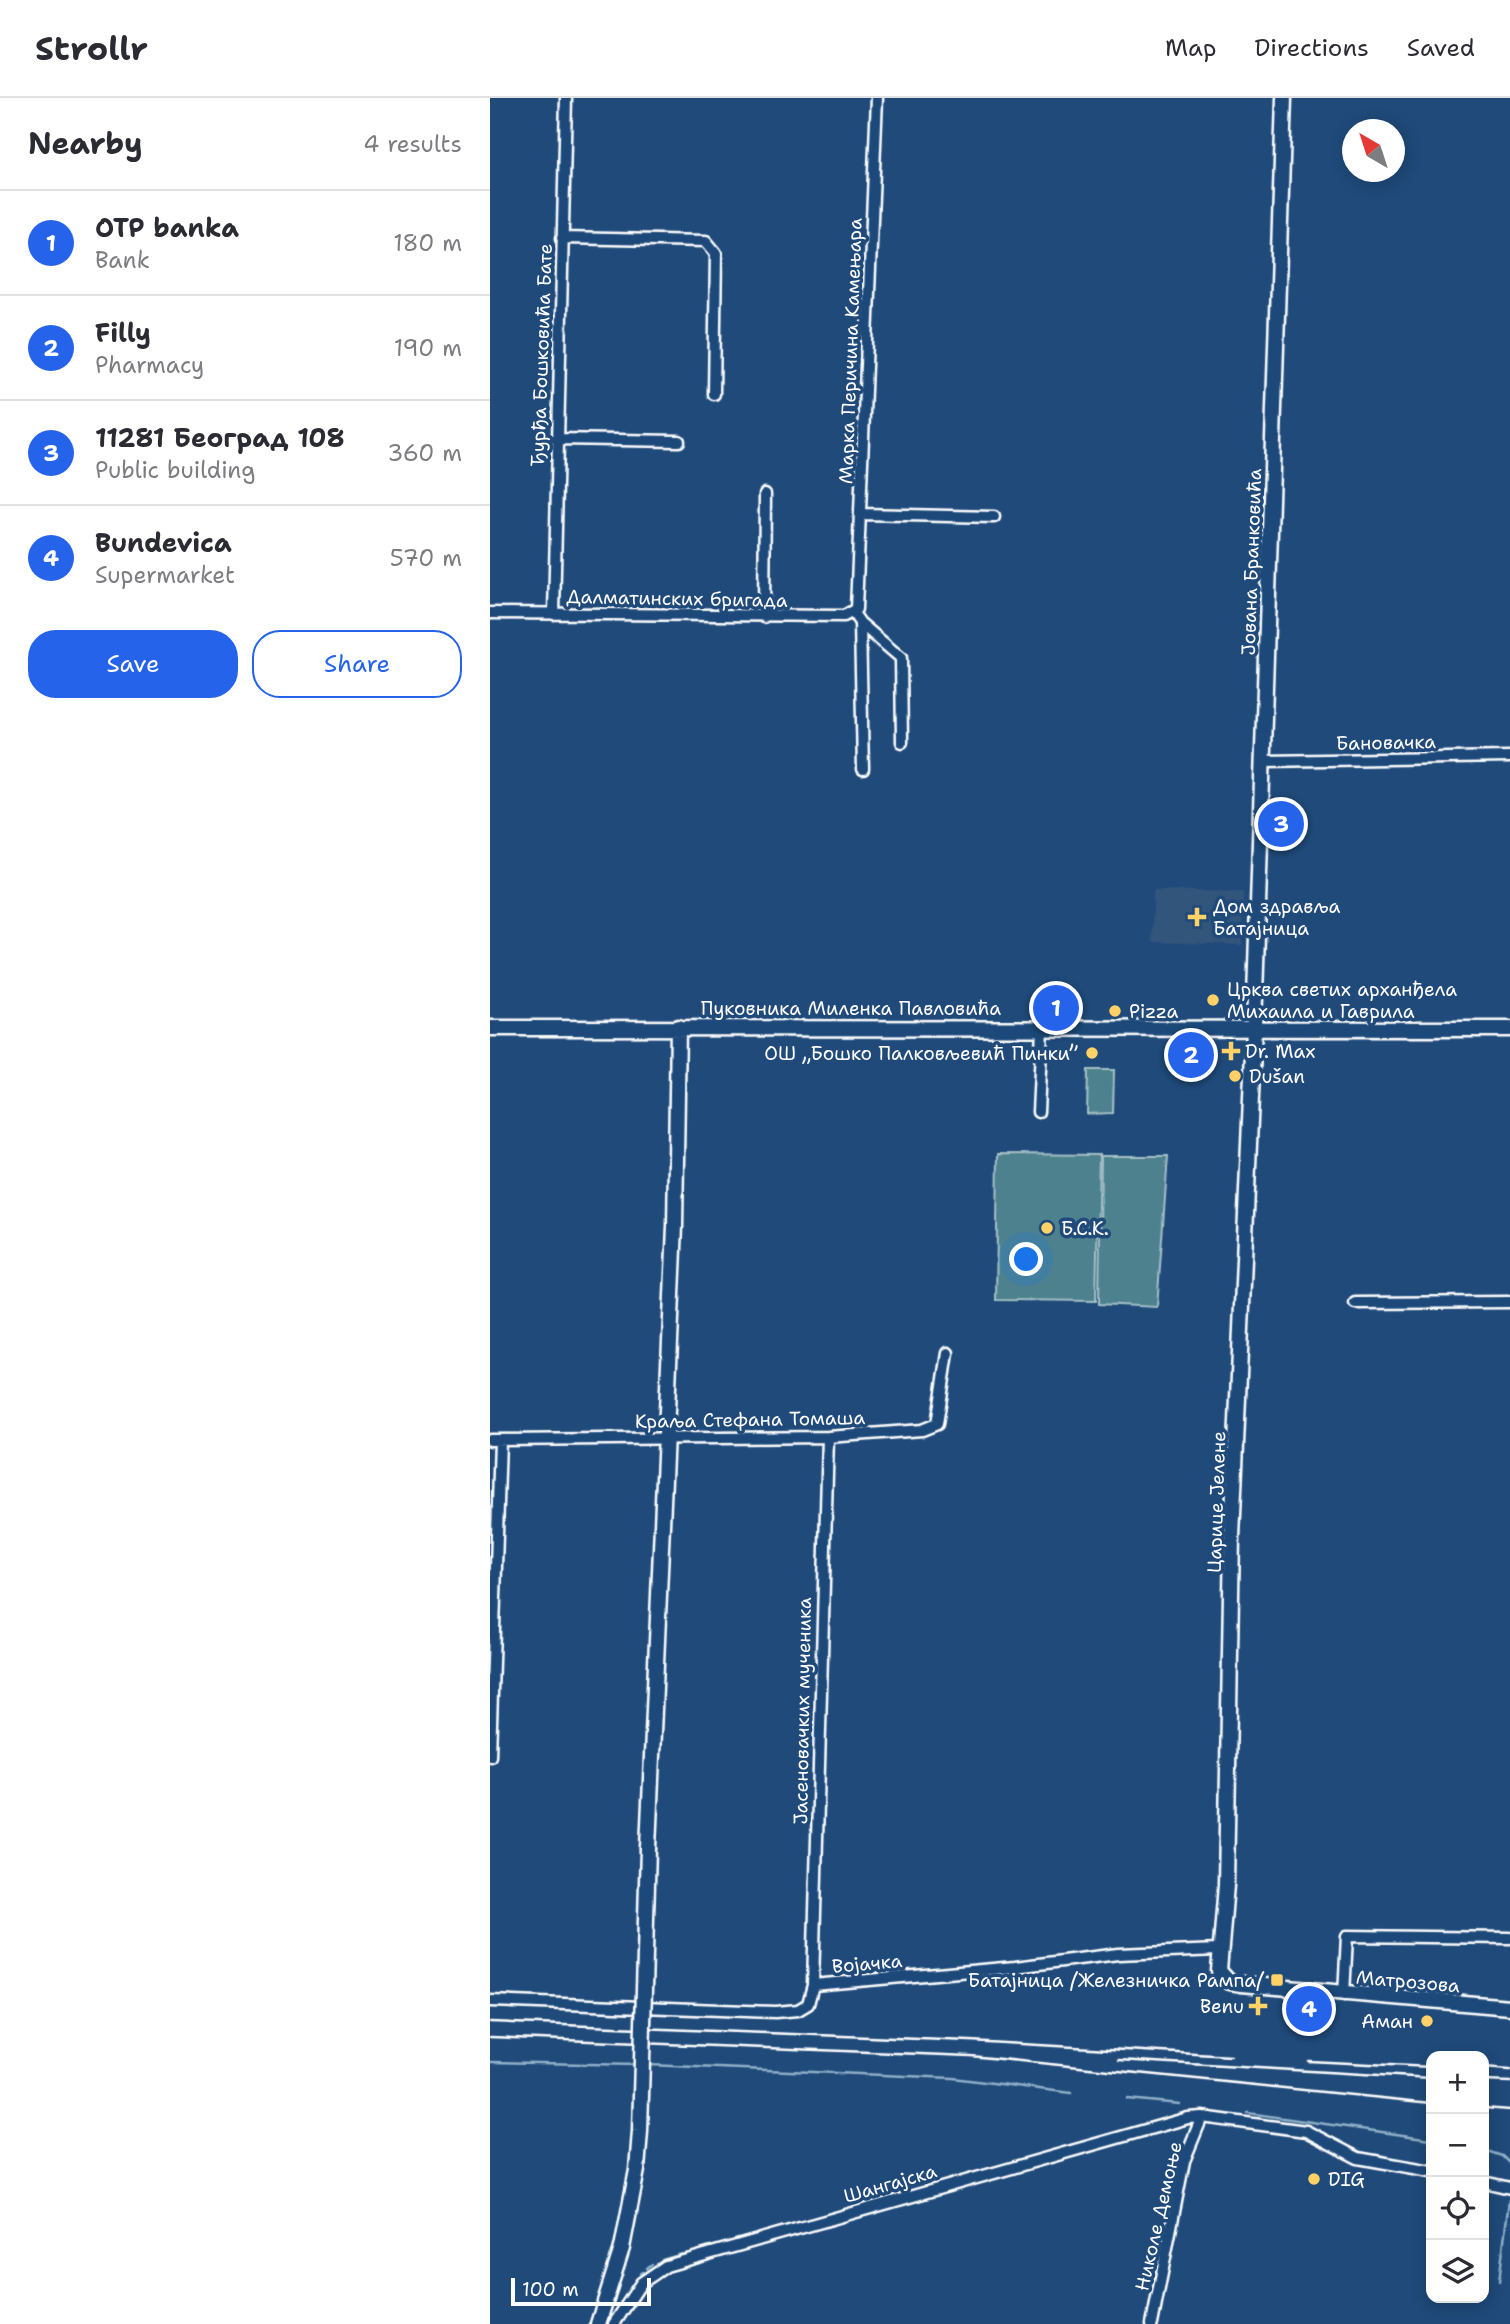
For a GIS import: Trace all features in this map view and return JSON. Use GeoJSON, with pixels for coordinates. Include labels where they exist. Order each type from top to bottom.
{"type":"FeatureCollection","features":[{"type":"Feature","properties":{"kind":"main road","name":"Јована Бранковића"},"geometry":{"type":"LineString","coordinates":[[1254,1028],[1284,98]]}},
{"type":"Feature","properties":{"kind":"main road"},"geometry":{"type":"LineString","coordinates":[[598,2324],[622,2248],[637,2170],[640,2131],[648,1847],[676,1226],[678,1027]]}},
{"type":"Feature","properties":{"kind":"main road","name":"Пуковника Миленка Павловића"},"geometry":{"type":"LineString","coordinates":[[490,1028],[1510,1029]]}},
{"type":"Feature","properties":{"kind":"main road","name":"Царице Јелене"},"geometry":{"type":"LineString","coordinates":[[1222,1977],[1219,1950],[1226,1885],[1233,1537],[1254,1028]]}},
{"type":"Feature","properties":{"kind":"main road","name":"Матрозова"},"geometry":{"type":"LineString","coordinates":[[1222,1977],[1241,1984],[1344,1995],[1510,2007]]}},
{"type":"Feature","properties":{"kind":"street","name":"Ђурђа Бошковића Бате"},"geometry":{"type":"LineString","coordinates":[[554,614],[566,98]]}},
{"type":"Feature","properties":{"kind":"street","name":"Марка Перичина Камењара"},"geometry":{"type":"LineString","coordinates":[[856,609],[877,98]]}},
{"type":"Feature","properties":{"kind":"street"},"geometry":{"type":"LineString","coordinates":[[562,238],[706,241],[712,244],[716,253],[714,394]]}},
{"type":"Feature","properties":{"kind":"street"},"geometry":{"type":"LineString","coordinates":[[556,439],[679,441]]}},
{"type":"Feature","properties":{"kind":"street"},"geometry":{"type":"LineString","coordinates":[[764,617],[765,494]]}},
{"type":"Feature","properties":{"kind":"street"},"geometry":{"type":"LineString","coordinates":[[861,514],[994,517]]}},
{"type":"Feature","properties":{"kind":"street"},"geometry":{"type":"LineString","coordinates":[[856,609],[860,623],[863,769]]}},
{"type":"Feature","properties":{"kind":"street","name":"Далматинских бригада"},"geometry":{"type":"LineString","coordinates":[[490,613],[764,617],[844,616],[856,609]]}},
{"type":"Feature","properties":{"kind":"street"},"geometry":{"type":"LineString","coordinates":[[860,623],[901,658],[902,742]]}},
{"type":"Feature","properties":{"kind":"street","name":"Бановачка"},"geometry":{"type":"LineString","coordinates":[[1264,761],[1510,757]]}},
{"type":"Feature","properties":{"kind":"street"},"geometry":{"type":"LineString","coordinates":[[1038,1112],[1042,1028]]}},
{"type":"Feature","properties":{"kind":"street"},"geometry":{"type":"LineString","coordinates":[[1355,1303],[1510,1302]]}},
{"type":"Feature","properties":{"kind":"street","name":"Краља Стефана Томаша"},"geometry":{"type":"LineString","coordinates":[[495,1440],[828,1437],[932,1428],[939,1416],[948,1353]]}},
{"type":"Feature","properties":{"kind":"street","name":"Јасеновачких мученика"},"geometry":{"type":"LineString","coordinates":[[813,1985],[828,1437]]}},
{"type":"Feature","properties":{"kind":"street"},"geometry":{"type":"LineString","coordinates":[[490,1756],[495,1440]]}},
{"type":"Feature","properties":{"kind":"street"},"geometry":{"type":"LineString","coordinates":[[1344,1995],[1347,1936],[1510,1938]]}},
{"type":"Feature","properties":{"kind":"street","name":"Војачка"},"geometry":{"type":"LineString","coordinates":[[490,2001],[791,2011],[807,2004],[813,1985],[1015,1967],[1118,1954],[1219,1950]]}},
{"type":"Feature","properties":{"kind":"street"},"geometry":{"type":"LineString","coordinates":[[1202,2117],[1306,2131],[1358,2158],[1426,2170]]}},
{"type":"Feature","properties":{"kind":"street","name":"Шангајска"},"geometry":{"type":"LineString","coordinates":[[614,2324],[641,2283],[666,2266],[1115,2137],[1202,2117]]}},
{"type":"Feature","properties":{"kind":"street","name":"Николе Демоње"},"geometry":{"type":"LineString","coordinates":[[1152,2324],[1184,2161],[1202,2117]]}},
{"type":"Feature","properties":{"kind":"street"},"geometry":{"type":"LineString","coordinates":[[1489,2183],[1510,2188]]}},
{"type":"Feature","properties":{"kind":"shaded area","name":"Дом здравља Батајница"},"geometry":{"type":"Polygon","coordinates":[[[1153,890],[1243,892],[1242,945],[1152,942],[1153,890]]]}},
{"type":"Feature","properties":{"kind":"green space"},"geometry":{"type":"Polygon","coordinates":[[[1088,1070],[1114,1070],[1113,1113],[1087,1114],[1088,1070]]]}},
{"type":"Feature","properties":{"kind":"green space","name":"Б.С.К."},"geometry":{"type":"Polygon","coordinates":[[[998,1154],[1099,1155],[1096,1301],[996,1300],[998,1154]]]}},
{"type":"Feature","properties":{"kind":"green space"},"geometry":{"type":"Polygon","coordinates":[[[1101,1156],[1168,1156],[1157,1307],[1099,1304],[1101,1156]]]}},
{"type":"Feature","properties":{"kind":"waterway"},"geometry":{"type":"LineString","coordinates":[[490,2062],[638,2065]]}},
{"type":"Feature","properties":{"kind":"waterway"},"geometry":{"type":"LineString","coordinates":[[648,2065],[953,2078],[1071,2093]]}},
{"type":"Feature","properties":{"kind":"waterway"},"geometry":{"type":"LineString","coordinates":[[1127,2099],[1180,2104]]}},
{"type":"Feature","properties":{"kind":"waterway"},"geometry":{"type":"LineString","coordinates":[[1248,2113],[1426,2138]]}},
{"type":"Feature","properties":{"kind":"waterway"},"geometry":{"type":"LineString","coordinates":[[1489,2152],[1502,2156],[1510,2164]]}},
{"type":"Feature","properties":{"kind":"waterway"},"geometry":{"type":"LineString","coordinates":[[1499,2281],[1509,2200]]}},
{"type":"Feature","properties":{"kind":"waterway"},"geometry":{"type":"LineString","coordinates":[[662,2260],[682,2254]]}},
{"type":"Feature","properties":{"kind":"waterway"},"geometry":{"type":"LineString","coordinates":[[647,2268],[652,2264]]}},
{"type":"Feature","properties":{"kind":"railway"},"geometry":{"type":"LineString","coordinates":[[490,2022],[970,2041],[1231,2056]]}},
{"type":"Feature","properties":{"kind":"railway"},"geometry":{"type":"LineString","coordinates":[[490,2037],[971,2056],[1426,2102]]}},
{"type":"Feature","properties":{"kind":"railway"},"geometry":{"type":"LineString","coordinates":[[1119,2060],[1426,2078]]}},
{"type":"Feature","properties":{"kind":"railway"},"geometry":{"type":"LineString","coordinates":[[1308,2061],[1426,2067]]}},
{"type":"Feature","properties":{"kind":"railway"},"geometry":{"type":"LineString","coordinates":[[1489,2068],[1510,2070]]}},
{"type":"Feature","properties":{"kind":"railway"},"geometry":{"type":"LineString","coordinates":[[1489,2081],[1510,2082]]}},
{"type":"Feature","properties":{"kind":"railway"},"geometry":{"type":"LineString","coordinates":[[1489,2108],[1510,2110]]}},
{"type":"Feature","properties":{"kind":"place","name":"11281 Београд 108"},"geometry":{"type":"Point","coordinates":[1281,824]}},
{"type":"Feature","properties":{"kind":"place","name":"Дом здравља Батајница"},"geometry":{"type":"Point","coordinates":[1197,917]}},
{"type":"Feature","properties":{"kind":"place","name":"Црква светих арханђела Михаила и Гаврила"},"geometry":{"type":"Point","coordinates":[1213,1000]}},
{"type":"Feature","properties":{"kind":"place","name":"OTP banka"},"geometry":{"type":"Point","coordinates":[1056,1008]}},
{"type":"Feature","properties":{"kind":"place","name":"Pizza"},"geometry":{"type":"Point","coordinates":[1115,1011]}},
{"type":"Feature","properties":{"kind":"place","name":"Dr. Max"},"geometry":{"type":"Point","coordinates":[1231,1051]}},
{"type":"Feature","properties":{"kind":"place","name":"ОШ „Бошко Палковљевић Пинки”"},"geometry":{"type":"Point","coordinates":[1092,1053]}},
{"type":"Feature","properties":{"kind":"place","name":"Filly"},"geometry":{"type":"Point","coordinates":[1191,1055]}},
{"type":"Feature","properties":{"kind":"place","name":"Dušan"},"geometry":{"type":"Point","coordinates":[1235,1076]}},
{"type":"Feature","properties":{"kind":"place","name":"Б.С.К."},"geometry":{"type":"Point","coordinates":[1047,1228]}},
{"type":"Feature","properties":{"kind":"place","name":"Батајница /Железничка Рампа/"},"geometry":{"type":"Point","coordinates":[1277,1980]}},
{"type":"Feature","properties":{"kind":"place","name":"Benu"},"geometry":{"type":"Point","coordinates":[1258,2006]}},
{"type":"Feature","properties":{"kind":"place","name":"Bundevica"},"geometry":{"type":"Point","coordinates":[1309,2009]}},
{"type":"Feature","properties":{"kind":"place","name":"Аман"},"geometry":{"type":"Point","coordinates":[1427,2021]}},
{"type":"Feature","properties":{"kind":"place","name":"DIG"},"geometry":{"type":"Point","coordinates":[1314,2179]}}]}
